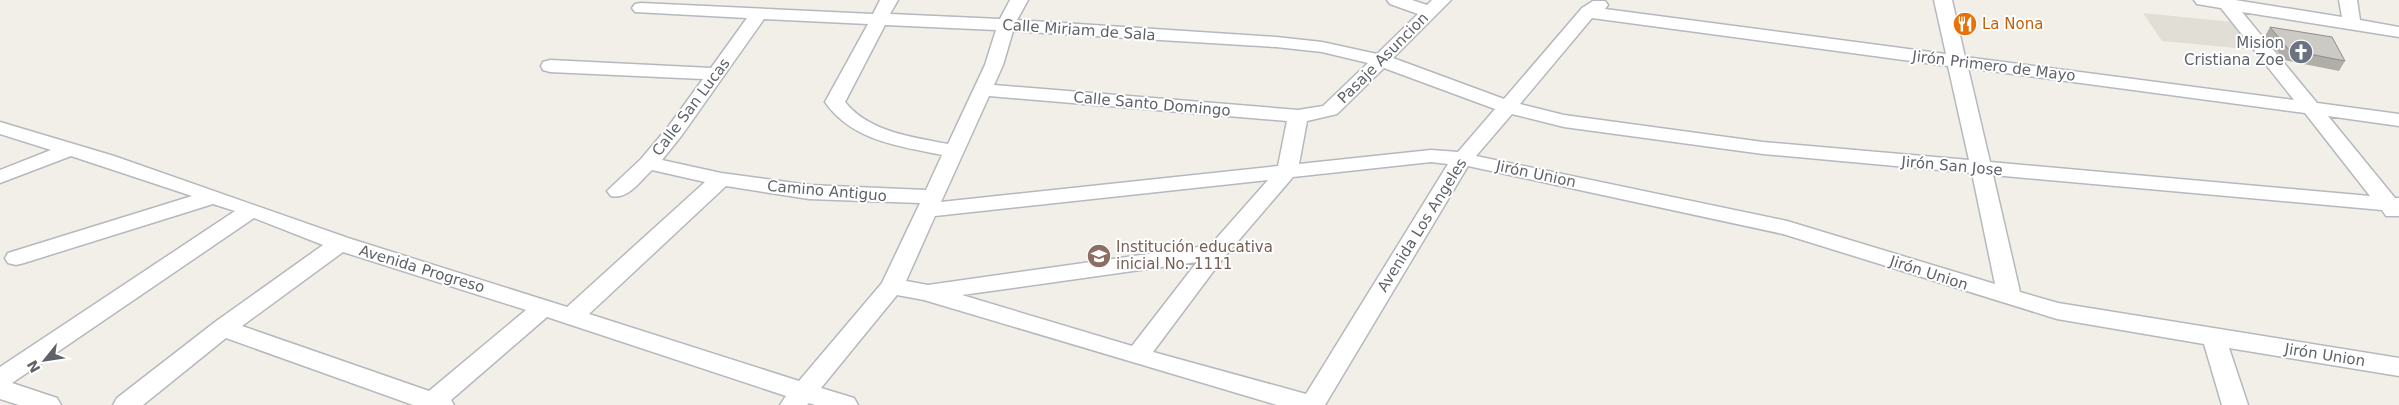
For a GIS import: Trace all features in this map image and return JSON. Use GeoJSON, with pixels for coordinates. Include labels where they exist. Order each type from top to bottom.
{"type":"FeatureCollection","features":[{"type":"Feature","properties":{"kind":"street"},"geometry":{"type":"LineString","coordinates":[[889,0],[835,102],[850,120],[865,128],[889,137],[953,151]]}},
{"type":"Feature","properties":{"kind":"street"},"geometry":{"type":"LineString","coordinates":[[798,398],[892,286],[953,151],[983,90],[994,65],[1006,25],[1019,0]]}},
{"type":"Feature","properties":{"kind":"street"},"geometry":{"type":"LineString","coordinates":[[1396,0],[1435,6]]}},
{"type":"Feature","properties":{"kind":"street","name":"Avenida Los Angeles"},"geometry":{"type":"LineString","coordinates":[[1311,405],[1463,159],[1588,12],[1606,0]]}},
{"type":"Feature","properties":{"kind":"street"},"geometry":{"type":"LineString","coordinates":[[1943,0],[2010,298]]}},
{"type":"Feature","properties":{"kind":"street"},"geometry":{"type":"LineString","coordinates":[[2203,0],[2399,32]]}},
{"type":"Feature","properties":{"kind":"street"},"geometry":{"type":"LineString","coordinates":[[2348,0],[2352,24]]}},
{"type":"Feature","properties":{"kind":"street"},"geometry":{"type":"LineString","coordinates":[[2226,3],[2396,209]]}},
{"type":"Feature","properties":{"kind":"street","name":"Pasaje Asuncion"},"geometry":{"type":"LineString","coordinates":[[1322,114],[1330,110],[1435,6]]}},
{"type":"Feature","properties":{"kind":"street","name":"Calle Miriam de Sala"},"geometry":{"type":"LineString","coordinates":[[641,8],[1006,25],[1276,42],[1322,47],[1380,60],[1507,107]]}},
{"type":"Feature","properties":{"kind":"street","name":"Jirón Primero de Mayo"},"geometry":{"type":"LineString","coordinates":[[1588,12],[2399,120]]}},
{"type":"Feature","properties":{"kind":"street","name":"Calle San Lucas"},"geometry":{"type":"LineString","coordinates":[[721,179],[648,163],[675,131],[759,14]]}},
{"type":"Feature","properties":{"kind":"street"},"geometry":{"type":"LineString","coordinates":[[550,66],[717,74]]}},
{"type":"Feature","properties":{"kind":"street","name":"Calle Santo Domingo"},"geometry":{"type":"LineString","coordinates":[[983,90],[1298,116],[1322,114]]}},
{"type":"Feature","properties":{"kind":"street","name":"Jirón San Jose"},"geometry":{"type":"LineString","coordinates":[[1507,107],[1564,121],[1763,148],[2396,209]]}},
{"type":"Feature","properties":{"kind":"street"},"geometry":{"type":"LineString","coordinates":[[1137,356],[1213,256],[1287,170],[1298,116]]}},
{"type":"Feature","properties":{"kind":"street","name":"Avenida Progreso"},"geometry":{"type":"LineString","coordinates":[[0,128],[70,149],[252,210],[340,243],[544,307],[798,398],[845,405]]}},
{"type":"Feature","properties":{"kind":"street"},"geometry":{"type":"LineString","coordinates":[[0,177],[70,149]]}},
{"type":"Feature","properties":{"kind":"street","name":"Jirón Union"},"geometry":{"type":"LineString","coordinates":[[1287,170],[1431,156],[1463,159],[1787,228],[2057,311],[2399,367]]}},
{"type":"Feature","properties":{"kind":"street"},"geometry":{"type":"LineString","coordinates":[[618,191],[648,163]]}},
{"type":"Feature","properties":{"kind":"street","name":"Camino Antiguo"},"geometry":{"type":"LineString","coordinates":[[721,179],[809,192],[930,204],[1287,170]]}},
{"type":"Feature","properties":{"kind":"street"},"geometry":{"type":"LineString","coordinates":[[571,318],[721,179]]}},
{"type":"Feature","properties":{"kind":"street"},"geometry":{"type":"LineString","coordinates":[[16,258],[213,197]]}},
{"type":"Feature","properties":{"kind":"street"},"geometry":{"type":"LineString","coordinates":[[0,379],[252,210]]}},
{"type":"Feature","properties":{"kind":"street"},"geometry":{"type":"LineString","coordinates":[[126,405],[223,328],[340,243]]}},
{"type":"Feature","properties":{"kind":"street"},"geometry":{"type":"LineString","coordinates":[[926,292],[1198,254],[1213,256]]}},
{"type":"Feature","properties":{"kind":"street"},"geometry":{"type":"LineString","coordinates":[[892,286],[926,292],[1137,356],[1311,405]]}},
{"type":"Feature","properties":{"kind":"street"},"geometry":{"type":"LineString","coordinates":[[223,328],[434,404],[544,307]]}},
{"type":"Feature","properties":{"kind":"street"},"geometry":{"type":"LineString","coordinates":[[2214,337],[2235,405]]}},
{"type":"Feature","properties":{"kind":"street"},"geometry":{"type":"LineString","coordinates":[[0,389],[48,405]]}},
{"type":"Feature","properties":{"kind":"shaded area"},"geometry":{"type":"Polygon","coordinates":[[[2143,13],[2232,22],[2257,50],[2162,41],[2143,13]]]}},
{"type":"Feature","properties":{"kind":"building"},"geometry":{"type":"Polygon","coordinates":[[[2270,27],[2332,37],[2345,61],[2289,50],[2270,27]]]}},
{"type":"Feature","properties":{"kind":"place","name":"La Nona"},"geometry":{"type":"Point","coordinates":[1965,24]}},
{"type":"Feature","properties":{"kind":"place","name":"Mision Cristiana Zoe"},"geometry":{"type":"Point","coordinates":[2301,52]}},
{"type":"Feature","properties":{"kind":"place","name":"Institución educativa inicial No. 1111"},"geometry":{"type":"Point","coordinates":[1099,256]}}]}
